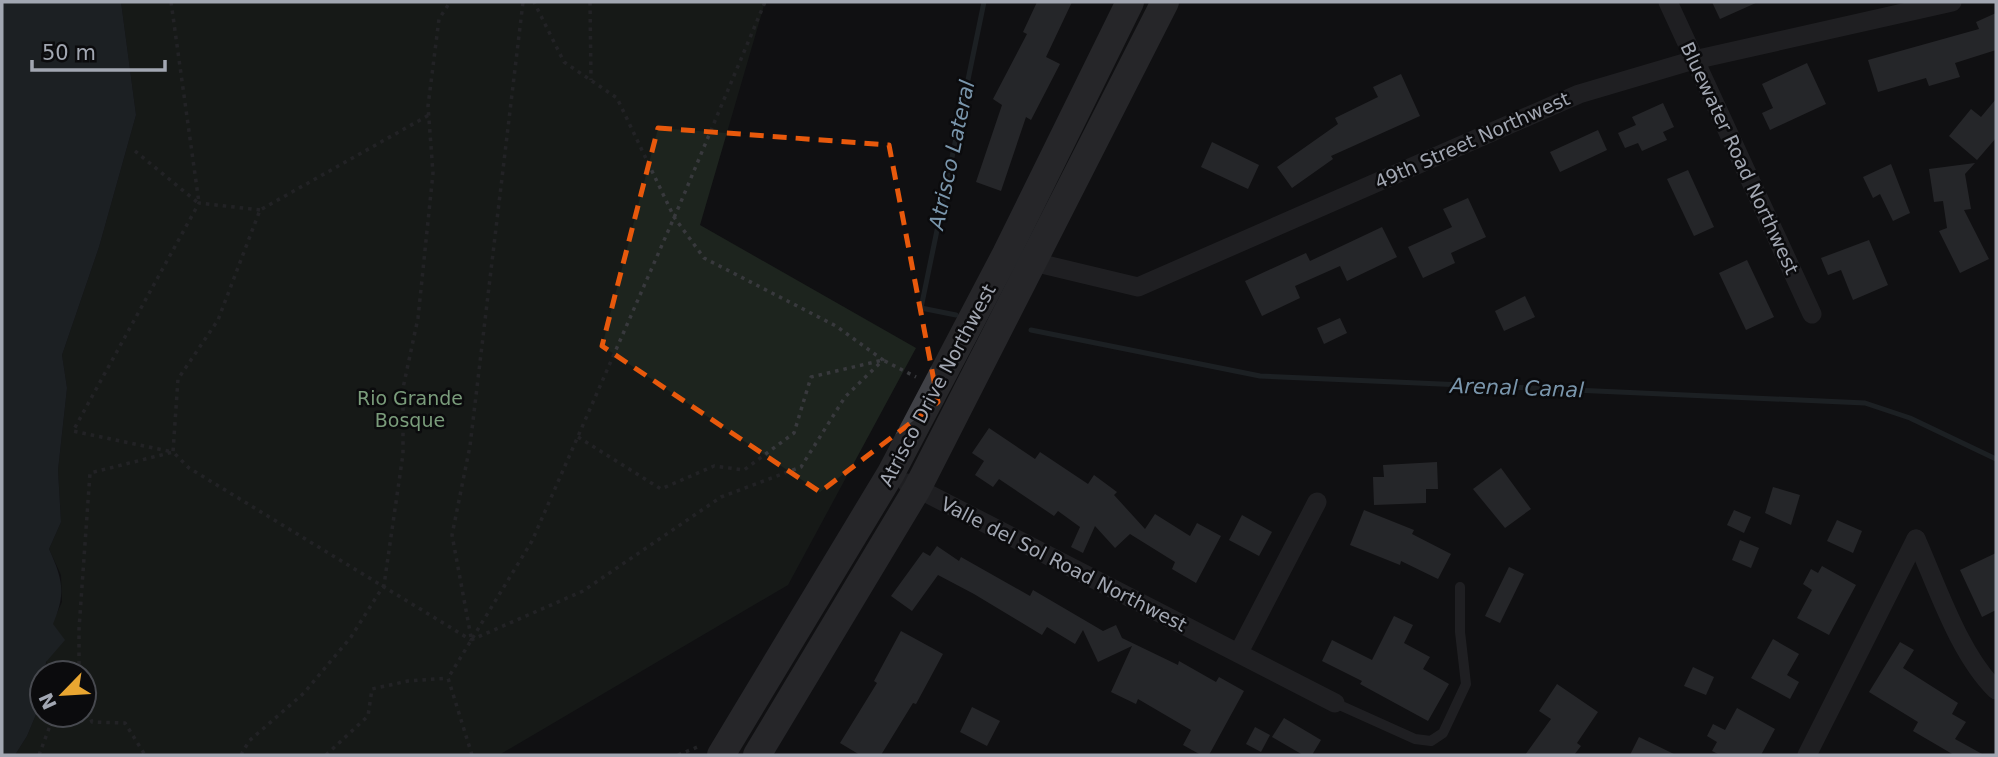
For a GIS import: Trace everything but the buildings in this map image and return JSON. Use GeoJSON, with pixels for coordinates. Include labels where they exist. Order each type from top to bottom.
{"type":"FeatureCollection","features":[{"type":"Feature","properties":{"kind":"main road","name":"Atrisco Drive Northwest"},"geometry":{"type":"LineString","coordinates":[[720,755],[891,473],[1006,254],[1130,2]]}},
{"type":"Feature","properties":{"kind":"main road","name":"Atrisco Drive Northwest"},"geometry":{"type":"LineString","coordinates":[[757,755],[917,489],[1165,2]]}},
{"type":"Feature","properties":{"kind":"street","name":"Bluewater Road Northwest"},"geometry":{"type":"LineString","coordinates":[[1668,2],[1812,314]]}},
{"type":"Feature","properties":{"kind":"street","name":"49th Street Northwest"},"geometry":{"type":"LineString","coordinates":[[1006,254],[1138,287],[1579,94],[1694,60],[1952,2]]}},
{"type":"Feature","properties":{"kind":"street","name":"Valle del Sol Road Northwest"},"geometry":{"type":"LineString","coordinates":[[891,473],[917,489],[1335,703]]}},
{"type":"Feature","properties":{"kind":"street"},"geometry":{"type":"LineString","coordinates":[[1239,652],[1317,502]]}},
{"type":"Feature","properties":{"kind":"street"},"geometry":{"type":"LineString","coordinates":[[1807,755],[1916,539],[1965,647],[1985,680],[1996,690]]}},
{"type":"Feature","properties":{"kind":"lane"},"geometry":{"type":"LineString","coordinates":[[1335,703],[1415,739],[1431,741],[1443,733],[1466,684],[1460,632],[1461,587]]}},
{"type":"Feature","properties":{"kind":"path"},"geometry":{"type":"LineString","coordinates":[[171,2],[199,203],[73,431],[173,452],[189,468],[471,639]]}},
{"type":"Feature","properties":{"kind":"path"},"geometry":{"type":"LineString","coordinates":[[241,755],[249,741],[304,693],[351,637],[384,585],[396,522],[403,454],[403,388],[418,318],[432,187],[429,115],[439,19],[450,2]]}},
{"type":"Feature","properties":{"kind":"path"},"geometry":{"type":"LineString","coordinates":[[471,639],[452,535],[470,446],[523,2]]}},
{"type":"Feature","properties":{"kind":"path"},"geometry":{"type":"LineString","coordinates":[[534,2],[564,62],[617,98],[674,217],[704,258],[836,326],[883,360],[925,382]]}},
{"type":"Feature","properties":{"kind":"path"},"geometry":{"type":"LineString","coordinates":[[590,2],[591,80]]}},
{"type":"Feature","properties":{"kind":"path"},"geometry":{"type":"LineString","coordinates":[[472,755],[448,678],[532,541],[765,2]]}},
{"type":"Feature","properties":{"kind":"path"},"geometry":{"type":"LineString","coordinates":[[135,151],[199,203],[260,210],[429,115]]}},
{"type":"Feature","properties":{"kind":"path"},"geometry":{"type":"LineString","coordinates":[[173,452],[178,379],[218,320],[260,210]]}},
{"type":"Feature","properties":{"kind":"path"},"geometry":{"type":"LineString","coordinates":[[471,639],[583,591],[721,498],[801,467],[845,397],[883,360]]}},
{"type":"Feature","properties":{"kind":"path"},"geometry":{"type":"LineString","coordinates":[[578,436],[661,489],[714,466],[744,470],[794,433],[811,377],[883,360]]}},
{"type":"Feature","properties":{"kind":"path"},"geometry":{"type":"LineString","coordinates":[[79,659],[90,473],[173,452]]}},
{"type":"Feature","properties":{"kind":"path"},"geometry":{"type":"LineString","coordinates":[[326,755],[368,716],[372,690],[408,681],[448,678]]}},
{"type":"Feature","properties":{"kind":"path"},"geometry":{"type":"LineString","coordinates":[[98,722],[125,723],[145,755]]}},
{"type":"Feature","properties":{"kind":"path"},"geometry":{"type":"LineString","coordinates":[[39,755],[49,729]]}},
{"type":"Feature","properties":{"kind":"highlighted area"},"geometry":{"type":"Polygon","coordinates":[[[658,128],[889,145],[938,402],[820,492],[602,346],[658,128]]]}},
{"type":"Feature","properties":{"kind":"green space","name":"Rio Grande Bosque"},"geometry":{"type":"Polygon","coordinates":[[[121,2],[765,2],[700,225],[916,348],[788,585],[499,755],[15,755],[30,729],[98,729],[98,659],[47,659],[52,624],[62,602],[61,575],[49,549],[61,522],[58,470],[67,388],[62,355],[99,247],[136,115],[121,2]]]}},
{"type":"Feature","properties":{"kind":"shaded area"},"geometry":{"type":"Polygon","coordinates":[[[2,2],[121,2],[136,115],[99,247],[62,355],[67,388],[58,470],[61,522],[49,549],[61,586],[60,604],[53,624],[65,640],[49,659],[28,659],[30,729],[15,755],[2,755],[2,2]]]}},
{"type":"Feature","properties":{"kind":"waterway","name":"Atrisco Lateral"},"geometry":{"type":"LineString","coordinates":[[956,315],[921,308],[984,2]]}},
{"type":"Feature","properties":{"kind":"waterway","name":"Arenal Canal"},"geometry":{"type":"LineString","coordinates":[[1031,330],[1260,376],[1865,403],[1910,418],[1996,459]]}}]}
